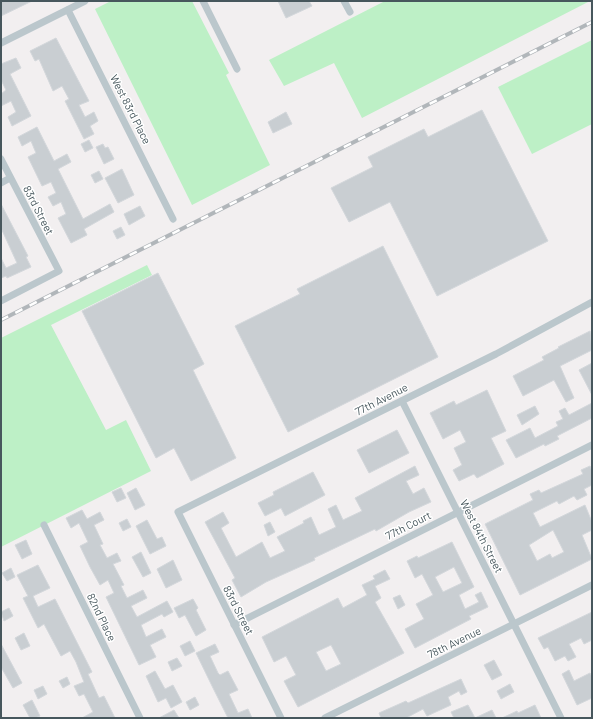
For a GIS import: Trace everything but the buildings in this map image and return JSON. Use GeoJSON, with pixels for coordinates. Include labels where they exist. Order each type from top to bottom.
{"type":"FeatureCollection","features":[{"type":"Feature","properties":{"kind":"street"},"geometry":{"type":"LineString","coordinates":[[1,43],[85,1]]}},
{"type":"Feature","properties":{"kind":"street"},"geometry":{"type":"LineString","coordinates":[[203,1],[237,69]]}},
{"type":"Feature","properties":{"kind":"street"},"geometry":{"type":"LineString","coordinates":[[344,1],[350,12]]}},
{"type":"Feature","properties":{"kind":"street","name":"West 83rd Place"},"geometry":{"type":"LineString","coordinates":[[68,10],[173,219]]}},
{"type":"Feature","properties":{"kind":"street","name":"83rd Street"},"geometry":{"type":"LineString","coordinates":[[1,159],[59,271],[1,301]]}},
{"type":"Feature","properties":{"kind":"street"},"geometry":{"type":"LineString","coordinates":[[1,183],[10,178]]}},
{"type":"Feature","properties":{"kind":"street","name":"77th Avenue"},"geometry":{"type":"LineString","coordinates":[[178,512],[496,354],[592,302]]}},
{"type":"Feature","properties":{"kind":"street","name":"West 84th Street"},"geometry":{"type":"LineString","coordinates":[[402,401],[561,718]]}},
{"type":"Feature","properties":{"kind":"street","name":"77th Court"},"geometry":{"type":"LineString","coordinates":[[234,625],[592,445]]}},
{"type":"Feature","properties":{"kind":"street","name":"83rd Street"},"geometry":{"type":"LineString","coordinates":[[178,512],[281,718]]}},
{"type":"Feature","properties":{"kind":"street","name":"82nd Place"},"geometry":{"type":"LineString","coordinates":[[44,525],[140,718]]}},
{"type":"Feature","properties":{"kind":"street","name":"78th Avenue"},"geometry":{"type":"LineString","coordinates":[[326,718],[592,585]]}},
{"type":"Feature","properties":{"kind":"green space"},"geometry":{"type":"Polygon","coordinates":[[[111,1],[192,1],[229,73],[226,75],[270,165],[192,205],[95,9],[111,1]]]}},
{"type":"Feature","properties":{"kind":"green space"},"geometry":{"type":"Polygon","coordinates":[[[385,1],[590,1],[362,118],[334,63],[284,86],[269,60],[385,1]]]}},
{"type":"Feature","properties":{"kind":"green space"},"geometry":{"type":"Polygon","coordinates":[[[592,40],[592,124],[532,154],[498,87],[592,40]]]}},
{"type":"Feature","properties":{"kind":"green space"},"geometry":{"type":"Polygon","coordinates":[[[147,265],[152,275],[51,325],[106,430],[126,420],[151,471],[1,547],[1,338],[147,265]]]}},
{"type":"Feature","properties":{"kind":"railway"},"geometry":{"type":"LineString","coordinates":[[1,320],[592,22]]}}]}
